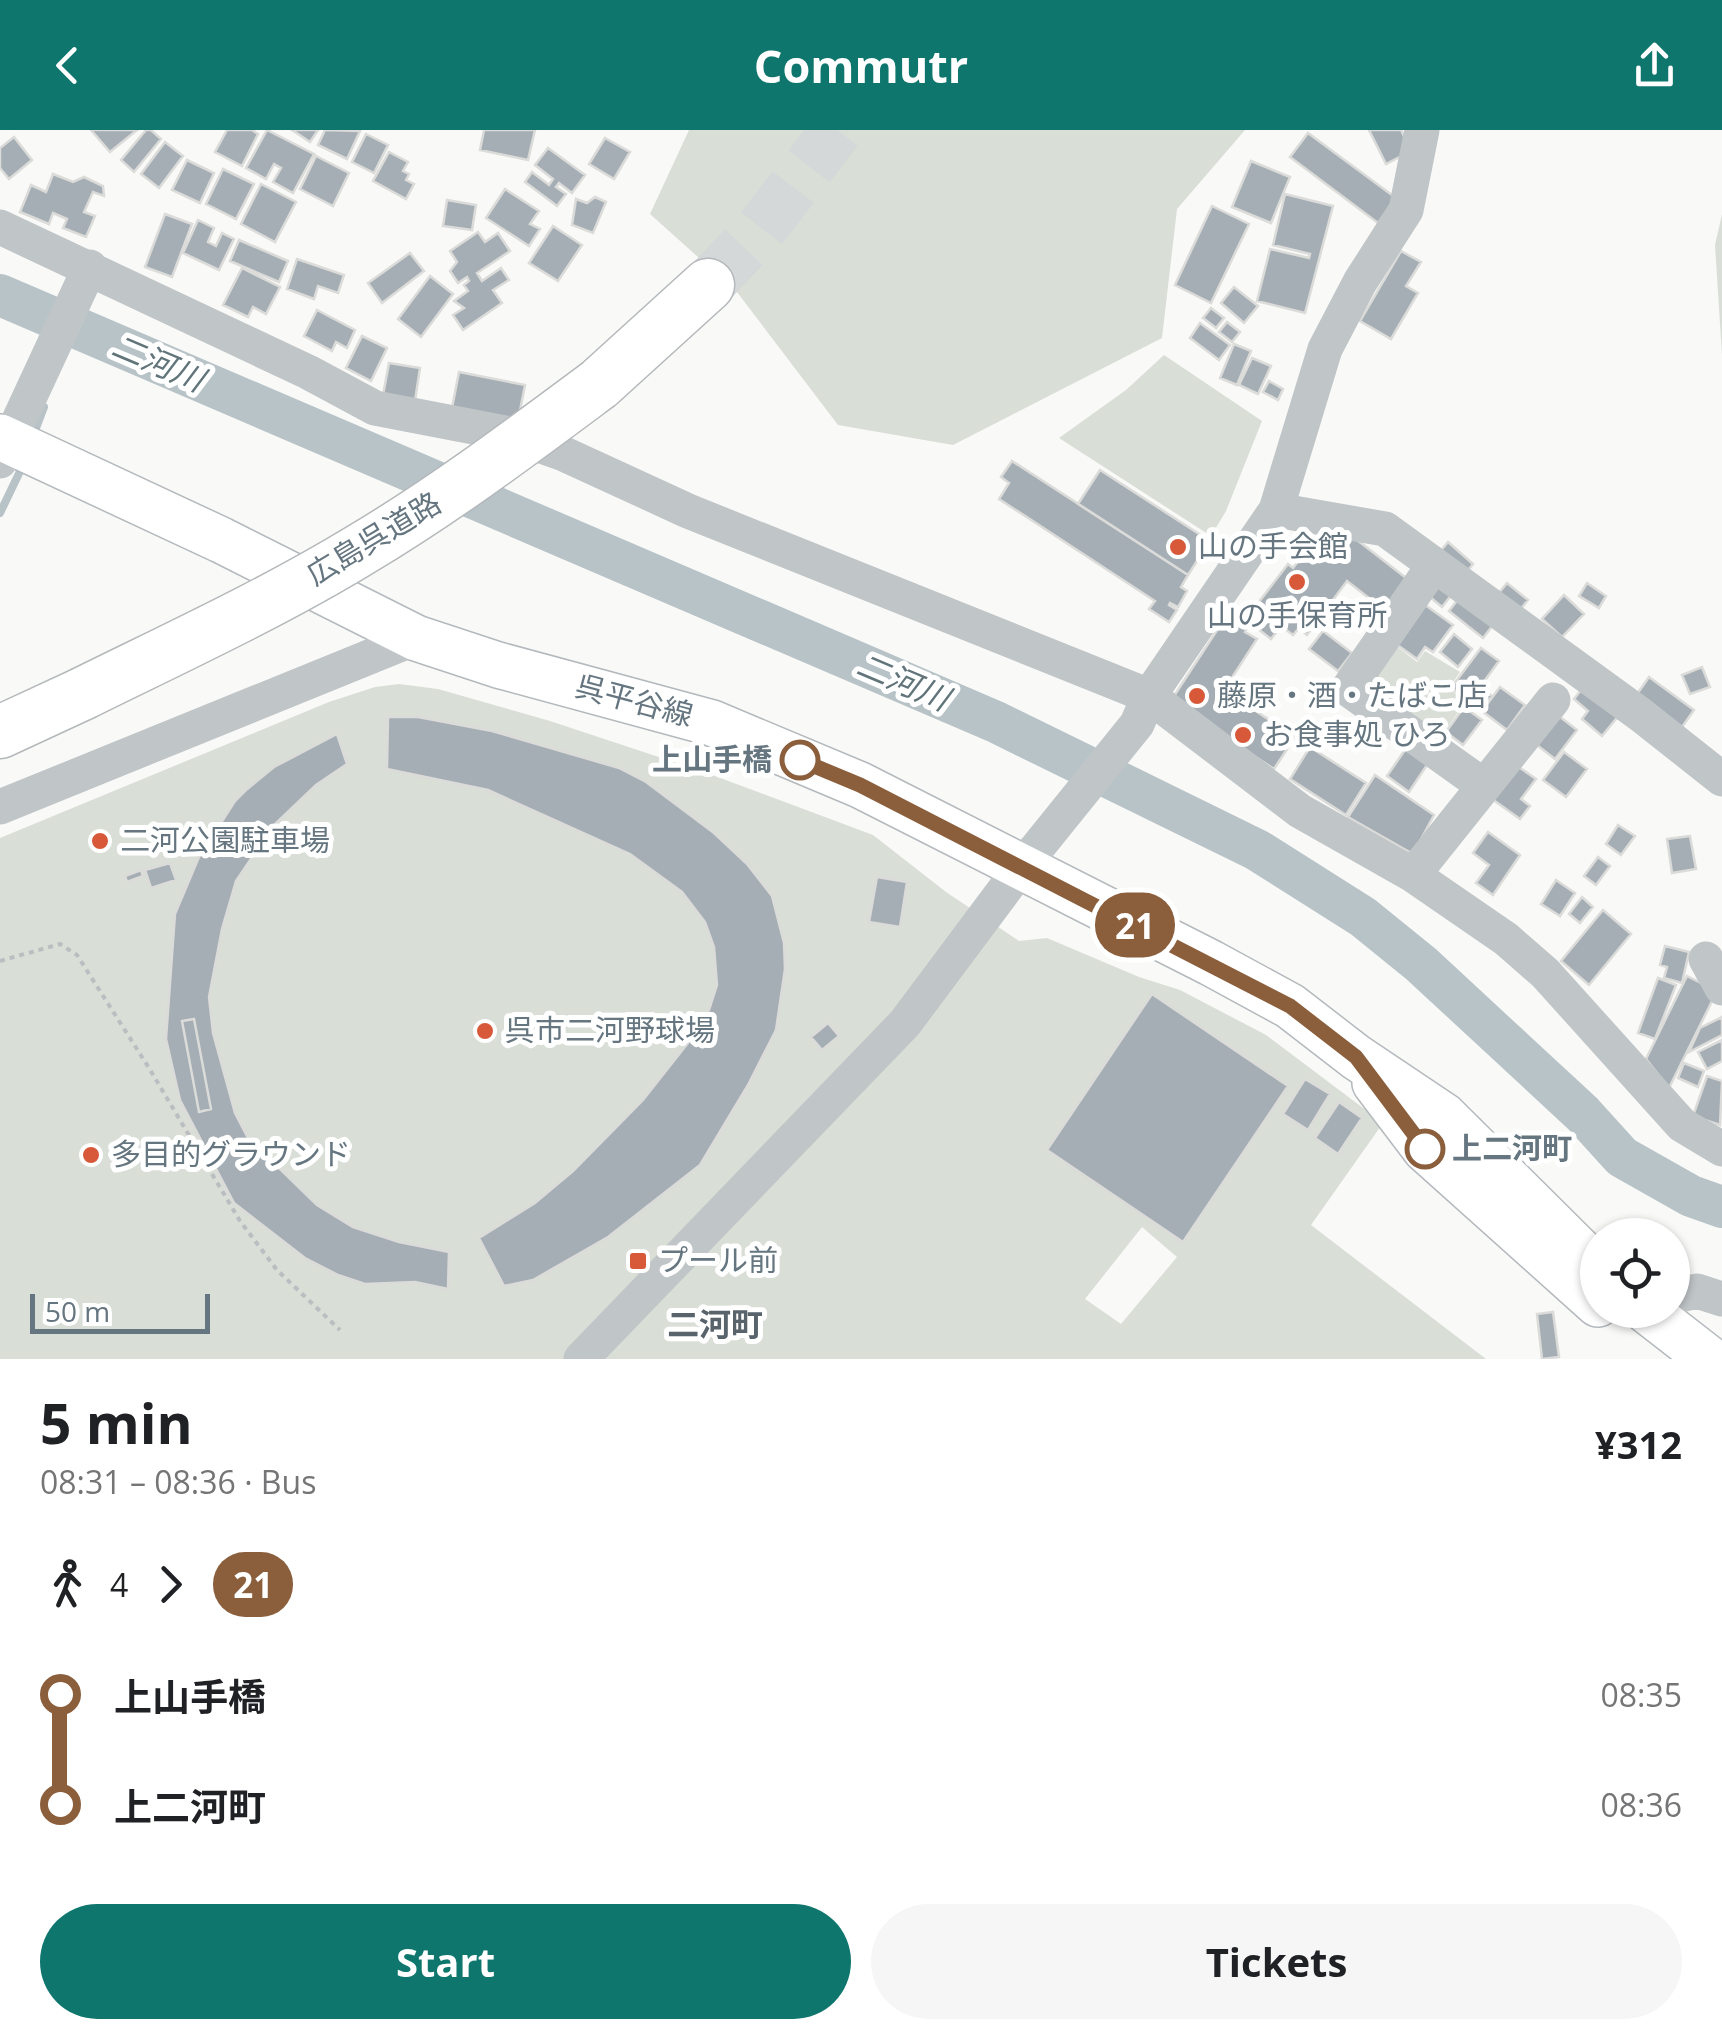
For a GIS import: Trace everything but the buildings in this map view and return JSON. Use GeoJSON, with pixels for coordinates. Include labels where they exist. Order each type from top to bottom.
{"type":"FeatureCollection","features":[{"type":"Feature","properties":{"kind":"highway","name":"広島呉道路"},"geometry":{"type":"LineString","coordinates":[[0,732],[239,616],[359,551],[473,478],[598,384],[708,284]]}},
{"type":"Feature","properties":{"kind":"main road","name":"呉平谷線"},"geometry":{"type":"LineString","coordinates":[[7,438],[416,638],[498,665],[712,723],[860,785],[1212,963],[1290,1006],[1356,1057],[1444,1116],[1580,1251]]}},
{"type":"Feature","properties":{"kind":"main road","name":"呉平谷線"},"geometry":{"type":"LineString","coordinates":[[1356,1057],[1425,1149],[1580,1288]]}},
{"type":"Feature","properties":{"kind":"main road"},"geometry":{"type":"LineString","coordinates":[[1627,1328],[1664,1359]]}},
{"type":"Feature","properties":{"kind":"main road"},"geometry":{"type":"LineString","coordinates":[[1669,1328],[1709,1359]]}},
{"type":"Feature","properties":{"kind":"street"},"geometry":{"type":"LineString","coordinates":[[581,1359],[905,1023],[1143,710],[1276,510],[1325,349],[1360,282],[1406,210],[1422,130]]}},
{"type":"Feature","properties":{"kind":"street"},"geometry":{"type":"LineString","coordinates":[[0,226],[86,274],[308,372],[375,408],[505,433],[564,454],[1143,710],[1300,811],[1413,875],[1506,939],[1544,973],[1682,1125],[1722,1149]]}},
{"type":"Feature","properties":{"kind":"street"},"geometry":{"type":"LineString","coordinates":[[7,438],[86,274]]}},
{"type":"Feature","properties":{"kind":"street"},"geometry":{"type":"LineString","coordinates":[[1276,510],[1385,529],[1641,715],[1722,779]]}},
{"type":"Feature","properties":{"kind":"street"},"geometry":{"type":"LineString","coordinates":[[1434,565],[1348,688],[1484,786]]}},
{"type":"Feature","properties":{"kind":"street"},"geometry":{"type":"LineString","coordinates":[[0,807],[416,638]]}},
{"type":"Feature","properties":{"kind":"street"},"geometry":{"type":"LineString","coordinates":[[1413,875],[1553,700]]}},
{"type":"Feature","properties":{"kind":"street"},"geometry":{"type":"LineString","coordinates":[[1690,1293],[1722,1298]]}},
{"type":"Feature","properties":{"kind":"path"},"geometry":{"type":"LineString","coordinates":[[0,961],[60,944],[78,955],[240,1221],[278,1270],[340,1330]]}},
{"type":"Feature","properties":{"kind":"shaded area"},"geometry":{"type":"Polygon","coordinates":[[[689,130],[1245,130],[1177,209],[1162,338],[953,445],[838,425],[737,292],[650,214],[689,130]]]}},
{"type":"Feature","properties":{"kind":"shaded area"},"geometry":{"type":"Polygon","coordinates":[[[1722,214],[1722,355],[1715,245],[1722,214]]]}},
{"type":"Feature","properties":{"kind":"shaded area"},"geometry":{"type":"Polygon","coordinates":[[[1164,355],[1262,421],[1226,511],[1211,536],[1059,438],[1126,390],[1164,355]]]}},
{"type":"Feature","properties":{"kind":"shaded area"},"geometry":{"type":"Polygon","coordinates":[[[1386,638],[1417,662],[1425,651],[1460,672],[1449,688],[1465,702],[1434,747],[1361,673],[1386,638]]]}},
{"type":"Feature","properties":{"kind":"shaded area"},"geometry":{"type":"Polygon","coordinates":[[[399,684],[438,689],[550,721],[704,772],[873,835],[946,892],[1019,941],[1047,938],[1180,990],[1266,1035],[1383,1123],[1311,1225],[1486,1359],[0,1359],[0,838],[329,702],[375,687],[399,684]],[[1142,1227],[1085,1299],[1121,1324],[1177,1257],[1142,1227]]]}},
{"type":"Feature","properties":{"kind":"waterway","name":"二河川"},"geometry":{"type":"LineString","coordinates":[[0,295],[996,722],[1257,850],[1363,917],[1421,964],[1583,1114],[1622,1157],[1691,1196],[1722,1207]]}},
{"type":"Feature","properties":{"kind":"waterway"},"geometry":{"type":"LineString","coordinates":[[33,436],[44,407]]}},
{"type":"Feature","properties":{"kind":"waterway"},"geometry":{"type":"LineString","coordinates":[[0,513],[24,463]]}},
{"type":"Feature","properties":{"kind":"tunnel"},"geometry":{"type":"LineString","coordinates":[[708,285],[761,229],[837,130]]}},
{"type":"Feature","properties":{"kind":"bus line","name":"21"},"geometry":{"type":"LineString","coordinates":[[800,760],[860,785],[1290,1006],[1356,1057],[1425,1149]]}},
{"type":"Feature","properties":{"kind":"place","name":"山の手会館"},"geometry":{"type":"Point","coordinates":[1178,547]}},
{"type":"Feature","properties":{"kind":"place","name":"山の手保育所"},"geometry":{"type":"Point","coordinates":[1297,582]}},
{"type":"Feature","properties":{"kind":"place","name":"藤原・酒・たばこ店"},"geometry":{"type":"Point","coordinates":[1197,696]}},
{"type":"Feature","properties":{"kind":"place","name":"お食事処 ひろ"},"geometry":{"type":"Point","coordinates":[1243,735]}},
{"type":"Feature","properties":{"kind":"place","name":"上山手橋"},"geometry":{"type":"Point","coordinates":[800,760]}},
{"type":"Feature","properties":{"kind":"place","name":"二河公園駐車場"},"geometry":{"type":"Point","coordinates":[100,841]}},
{"type":"Feature","properties":{"kind":"place","name":"呉市二河野球場"},"geometry":{"type":"Point","coordinates":[485,1031]}},
{"type":"Feature","properties":{"kind":"place","name":"上二河町"},"geometry":{"type":"Point","coordinates":[1425,1149]}},
{"type":"Feature","properties":{"kind":"place","name":"多目的グラウンド"},"geometry":{"type":"Point","coordinates":[91,1155]}},
{"type":"Feature","properties":{"kind":"place","name":"プール前"},"geometry":{"type":"Point","coordinates":[638,1261]}},
{"type":"Feature","properties":{"kind":"district","name":"二河町"},"geometry":{"type":"Point","coordinates":[715,1325]}}]}
